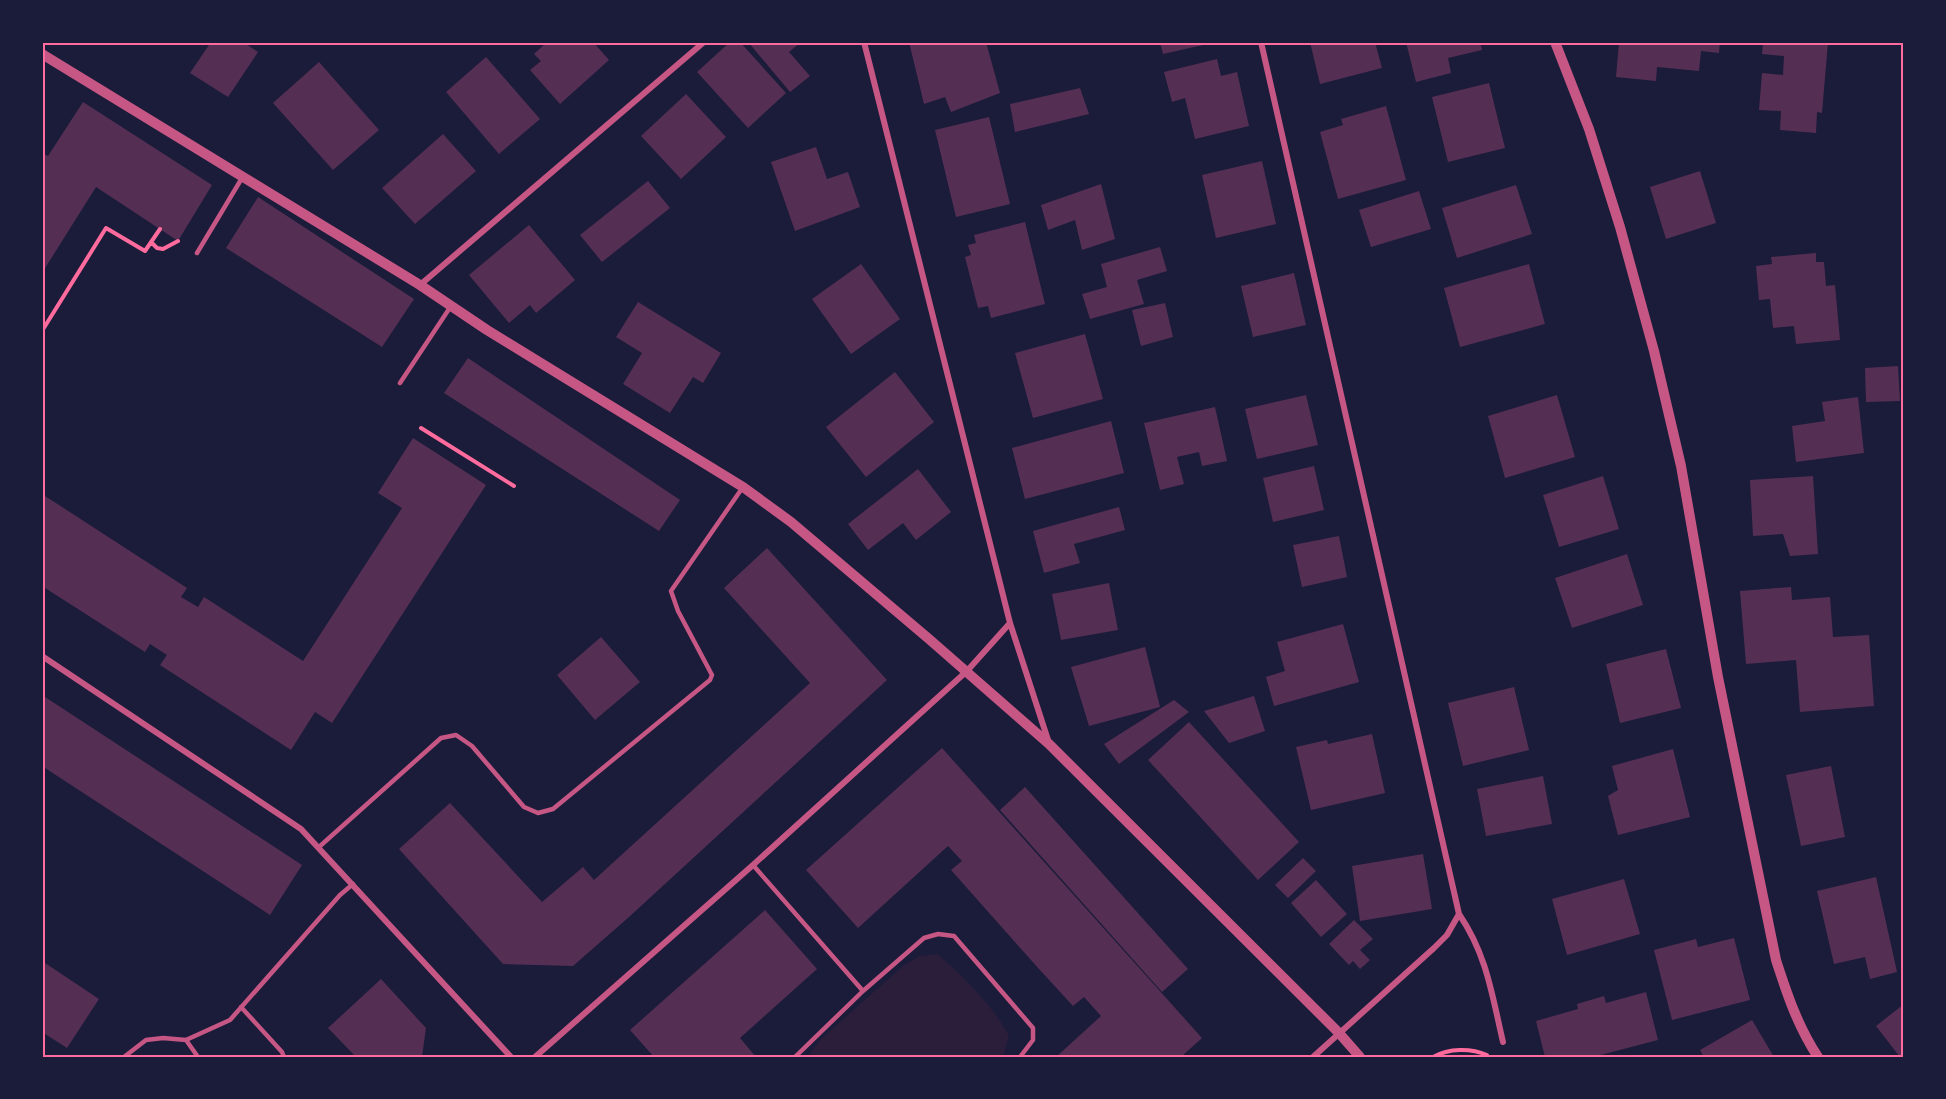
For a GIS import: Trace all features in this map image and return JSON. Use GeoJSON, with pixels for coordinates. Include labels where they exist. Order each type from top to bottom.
{"type":"FeatureCollection","features":[{"type":"Feature","properties":{"kind":"street"},"geometry":{"type":"LineString","coordinates":[[420,285],[704,42]]}},
{"type":"Feature","properties":{"kind":"street"},"geometry":{"type":"LineString","coordinates":[[864,42],[1011,623],[1049,744]]}},
{"type":"Feature","properties":{"kind":"street"},"geometry":{"type":"LineString","coordinates":[[1261,42],[1459,914],[1473,934],[1485,963],[1503,1042]]}},
{"type":"Feature","properties":{"kind":"street"},"geometry":{"type":"LineString","coordinates":[[1555,42],[1589,129],[1620,227],[1654,351],[1681,466],[1718,677],[1776,960],[1790,1003],[1818,1057]]}},
{"type":"Feature","properties":{"kind":"street"},"geometry":{"type":"LineString","coordinates":[[42,54],[420,285],[487,330],[743,487],[791,522],[967,671],[1049,744],[1339,1033],[1360,1057]]}},
{"type":"Feature","properties":{"kind":"street"},"geometry":{"type":"LineString","coordinates":[[536,1057],[967,671],[1011,623]]}},
{"type":"Feature","properties":{"kind":"street"},"geometry":{"type":"LineString","coordinates":[[42,656],[302,829],[511,1057]]}},
{"type":"Feature","properties":{"kind":"street"},"geometry":{"type":"LineString","coordinates":[[1313,1057],[1434,948],[1447,935],[1459,914]]}},
{"type":"Feature","properties":{"kind":"lane"},"geometry":{"type":"LineString","coordinates":[[197,253],[243,178]]}},
{"type":"Feature","properties":{"kind":"lane"},"geometry":{"type":"LineString","coordinates":[[400,383],[451,306]]}},
{"type":"Feature","properties":{"kind":"lane"},"geometry":{"type":"LineString","coordinates":[[319,847],[441,738],[456,735],[472,746],[524,807],[538,813],[553,808],[710,680],[712,675],[678,611],[671,591],[743,487]]}},
{"type":"Feature","properties":{"kind":"lane"},"geometry":{"type":"LineString","coordinates":[[753,865],[862,991]]}},
{"type":"Feature","properties":{"kind":"lane"},"geometry":{"type":"LineString","coordinates":[[124,1057],[146,1040],[163,1038],[186,1040],[230,1020],[340,895],[353,884]]}},
{"type":"Feature","properties":{"kind":"lane"},"geometry":{"type":"LineString","coordinates":[[795,1057],[862,991],[924,939],[939,934],[954,936],[1033,1028],[1033,1040],[1020,1057]]}},
{"type":"Feature","properties":{"kind":"lane"},"geometry":{"type":"LineString","coordinates":[[241,1007],[284,1057]]}},
{"type":"Feature","properties":{"kind":"lane"},"geometry":{"type":"LineString","coordinates":[[186,1040],[198,1057]]}},
{"type":"Feature","properties":{"kind":"path"},"geometry":{"type":"LineString","coordinates":[[42,331],[105,228],[145,251],[160,229]]}},
{"type":"Feature","properties":{"kind":"path"},"geometry":{"type":"LineString","coordinates":[[151,242],[157,248],[163,249],[178,241]]}},
{"type":"Feature","properties":{"kind":"path"},"geometry":{"type":"LineString","coordinates":[[421,428],[514,486]]}},
{"type":"Feature","properties":{"kind":"path"},"geometry":{"type":"LineString","coordinates":[[1433,1057],[1458,1050],[1481,1053],[1490,1057]]}},
{"type":"Feature","properties":{"kind":"shaded area"},"geometry":{"type":"Polygon","coordinates":[[[937,954],[977,992],[996,1015],[1009,1036],[1003,1057],[810,1057],[811,1052],[822,1038],[903,966],[920,956],[937,954]]]}},
{"type":"Feature","properties":{"kind":"building"},"geometry":{"type":"Polygon","coordinates":[[[211,42],[243,42],[258,52],[228,97],[190,73],[211,42]]]}},
{"type":"Feature","properties":{"kind":"building"},"geometry":{"type":"Polygon","coordinates":[[[547,42],[593,42],[609,60],[560,104],[530,70],[541,61],[534,54],[547,42]]]}},
{"type":"Feature","properties":{"kind":"building"},"geometry":{"type":"Polygon","coordinates":[[[730,42],[740,42],[786,93],[748,128],[697,72],[730,42]]]}},
{"type":"Feature","properties":{"kind":"building"},"geometry":{"type":"Polygon","coordinates":[[[801,42],[789,52],[810,76],[790,92],[749,43],[801,42]]]}},
{"type":"Feature","properties":{"kind":"building"},"geometry":{"type":"Polygon","coordinates":[[[909,42],[986,42],[1000,93],[951,112],[945,97],[924,104],[909,42]]]}},
{"type":"Feature","properties":{"kind":"building"},"geometry":{"type":"Polygon","coordinates":[[[1160,42],[1212,42],[1212,43],[1163,54],[1160,42]]]}},
{"type":"Feature","properties":{"kind":"building"},"geometry":{"type":"Polygon","coordinates":[[[1310,42],[1375,42],[1382,68],[1320,84],[1310,42]]]}},
{"type":"Feature","properties":{"kind":"building"},"geometry":{"type":"Polygon","coordinates":[[[1406,42],[1480,42],[1482,50],[1448,58],[1451,73],[1416,82],[1406,42]]]}},
{"type":"Feature","properties":{"kind":"building"},"geometry":{"type":"Polygon","coordinates":[[[1619,42],[1720,42],[1719,53],[1701,51],[1699,71],[1657,67],[1656,81],[1616,77],[1619,42]]]}},
{"type":"Feature","properties":{"kind":"building"},"geometry":{"type":"Polygon","coordinates":[[[1763,42],[1828,42],[1822,113],[1817,112],[1816,133],[1780,130],[1781,111],[1759,110],[1762,73],[1783,75],[1784,56],[1762,54],[1763,42]]]}},
{"type":"Feature","properties":{"kind":"building"},"geometry":{"type":"Polygon","coordinates":[[[486,57],[540,119],[499,154],[446,92],[486,57]]]}},
{"type":"Feature","properties":{"kind":"building"},"geometry":{"type":"Polygon","coordinates":[[[1217,59],[1221,76],[1237,72],[1249,126],[1195,139],[1185,98],[1172,102],[1164,72],[1217,59]]]}},
{"type":"Feature","properties":{"kind":"building"},"geometry":{"type":"Polygon","coordinates":[[[319,62],[379,130],[333,170],[273,103],[319,62]]]}},
{"type":"Feature","properties":{"kind":"building"},"geometry":{"type":"Polygon","coordinates":[[[1489,83],[1505,148],[1448,162],[1432,97],[1489,83]]]}},
{"type":"Feature","properties":{"kind":"building"},"geometry":{"type":"Polygon","coordinates":[[[1080,88],[1089,114],[1015,132],[1010,104],[1080,88]]]}},
{"type":"Feature","properties":{"kind":"building"},"geometry":{"type":"Polygon","coordinates":[[[686,94],[726,137],[681,179],[641,136],[686,94]]]}},
{"type":"Feature","properties":{"kind":"building"},"geometry":{"type":"Polygon","coordinates":[[[83,102],[212,185],[178,241],[96,187],[42,273],[42,153],[48,156],[83,102]]]}},
{"type":"Feature","properties":{"kind":"building"},"geometry":{"type":"Polygon","coordinates":[[[1386,106],[1406,180],[1338,199],[1320,132],[1343,125],[1341,119],[1386,106]]]}},
{"type":"Feature","properties":{"kind":"building"},"geometry":{"type":"Polygon","coordinates":[[[989,117],[1010,204],[956,217],[935,130],[989,117]]]}},
{"type":"Feature","properties":{"kind":"building"},"geometry":{"type":"Polygon","coordinates":[[[443,134],[476,171],[415,224],[382,188],[443,134]]]}},
{"type":"Feature","properties":{"kind":"building"},"geometry":{"type":"Polygon","coordinates":[[[816,147],[827,179],[848,172],[860,207],[795,231],[771,162],[816,147]]]}},
{"type":"Feature","properties":{"kind":"building"},"geometry":{"type":"Polygon","coordinates":[[[1262,161],[1276,224],[1216,238],[1202,175],[1262,161]]]}},
{"type":"Feature","properties":{"kind":"building"},"geometry":{"type":"Polygon","coordinates":[[[1700,171],[1716,223],[1666,239],[1650,187],[1700,171]]]}},
{"type":"Feature","properties":{"kind":"building"},"geometry":{"type":"Polygon","coordinates":[[[648,181],[670,208],[602,262],[580,235],[648,181]]]}},
{"type":"Feature","properties":{"kind":"building"},"geometry":{"type":"Polygon","coordinates":[[[1101,184],[1115,239],[1082,250],[1075,220],[1048,230],[1041,205],[1101,184]]]}},
{"type":"Feature","properties":{"kind":"building"},"geometry":{"type":"Polygon","coordinates":[[[1516,185],[1532,234],[1457,258],[1442,208],[1516,185]]]}},
{"type":"Feature","properties":{"kind":"building"},"geometry":{"type":"Polygon","coordinates":[[[1419,191],[1431,229],[1371,247],[1359,210],[1419,191]]]}},
{"type":"Feature","properties":{"kind":"building"},"geometry":{"type":"Polygon","coordinates":[[[258,197],[414,299],[382,347],[226,248],[258,197]]]}},
{"type":"Feature","properties":{"kind":"building"},"geometry":{"type":"Polygon","coordinates":[[[1025,222],[1045,304],[991,318],[988,306],[978,308],[965,257],[971,255],[968,245],[976,243],[974,235],[1025,222]]]}},
{"type":"Feature","properties":{"kind":"building"},"geometry":{"type":"Polygon","coordinates":[[[529,225],[575,280],[536,313],[530,305],[509,323],[469,275],[529,225]]]}},
{"type":"Feature","properties":{"kind":"building"},"geometry":{"type":"Polygon","coordinates":[[[1160,247],[1167,271],[1137,280],[1144,304],[1090,319],[1082,294],[1107,287],[1101,264],[1160,247]]]}},
{"type":"Feature","properties":{"kind":"building"},"geometry":{"type":"Polygon","coordinates":[[[1816,253],[1816,262],[1824,262],[1826,286],[1835,285],[1840,340],[1796,344],[1794,326],[1773,328],[1770,299],[1759,300],[1756,266],[1772,264],[1771,257],[1816,253]]]}},
{"type":"Feature","properties":{"kind":"building"},"geometry":{"type":"Polygon","coordinates":[[[861,264],[900,319],[851,354],[812,299],[861,264]]]}},
{"type":"Feature","properties":{"kind":"building"},"geometry":{"type":"Polygon","coordinates":[[[1529,264],[1545,324],[1460,347],[1444,288],[1529,264]]]}},
{"type":"Feature","properties":{"kind":"building"},"geometry":{"type":"Polygon","coordinates":[[[1294,273],[1306,325],[1253,337],[1241,286],[1294,273]]]}},
{"type":"Feature","properties":{"kind":"building"},"geometry":{"type":"Polygon","coordinates":[[[638,302],[721,353],[703,383],[693,377],[670,413],[623,384],[642,353],[616,337],[638,302]]]}},
{"type":"Feature","properties":{"kind":"building"},"geometry":{"type":"Polygon","coordinates":[[[1165,303],[1173,337],[1141,346],[1132,310],[1165,303]]]}},
{"type":"Feature","properties":{"kind":"building"},"geometry":{"type":"Polygon","coordinates":[[[1085,334],[1103,399],[1033,418],[1015,353],[1085,334]]]}},
{"type":"Feature","properties":{"kind":"building"},"geometry":{"type":"Polygon","coordinates":[[[468,358],[680,500],[659,531],[444,393],[468,358]]]}},
{"type":"Feature","properties":{"kind":"building"},"geometry":{"type":"Polygon","coordinates":[[[1898,366],[1900,401],[1866,402],[1865,368],[1898,366]]]}},
{"type":"Feature","properties":{"kind":"building"},"geometry":{"type":"Polygon","coordinates":[[[895,372],[934,422],[866,477],[826,427],[895,372]]]}},
{"type":"Feature","properties":{"kind":"building"},"geometry":{"type":"Polygon","coordinates":[[[1306,395],[1318,445],[1257,459],[1245,409],[1306,395]]]}},
{"type":"Feature","properties":{"kind":"building"},"geometry":{"type":"Polygon","coordinates":[[[1557,395],[1575,457],[1505,478],[1488,416],[1557,395]]]}},
{"type":"Feature","properties":{"kind":"building"},"geometry":{"type":"Polygon","coordinates":[[[1858,397],[1864,453],[1796,462],[1792,426],[1825,421],[1822,402],[1858,397]]]}},
{"type":"Feature","properties":{"kind":"building"},"geometry":{"type":"Polygon","coordinates":[[[1215,407],[1227,461],[1202,466],[1199,452],[1177,457],[1184,484],[1160,490],[1144,423],[1215,407]]]}},
{"type":"Feature","properties":{"kind":"building"},"geometry":{"type":"Polygon","coordinates":[[[1111,421],[1124,473],[1025,499],[1012,448],[1111,421]]]}},
{"type":"Feature","properties":{"kind":"building"},"geometry":{"type":"Polygon","coordinates":[[[413,438],[486,485],[332,723],[315,712],[291,750],[160,665],[167,655],[150,644],[145,652],[42,586],[42,494],[187,588],[181,597],[198,607],[204,597],[303,661],[402,508],[378,493],[413,438]]]}},
{"type":"Feature","properties":{"kind":"building"},"geometry":{"type":"Polygon","coordinates":[[[1314,466],[1324,510],[1273,522],[1263,478],[1314,466]]]}},
{"type":"Feature","properties":{"kind":"building"},"geometry":{"type":"Polygon","coordinates":[[[918,469],[951,512],[916,540],[903,523],[868,550],[848,524],[918,469]]]}},
{"type":"Feature","properties":{"kind":"building"},"geometry":{"type":"Polygon","coordinates":[[[1603,476],[1619,529],[1559,547],[1543,495],[1603,476]]]}},
{"type":"Feature","properties":{"kind":"building"},"geometry":{"type":"Polygon","coordinates":[[[1813,476],[1818,554],[1790,556],[1783,534],[1753,536],[1750,480],[1813,476]]]}},
{"type":"Feature","properties":{"kind":"building"},"geometry":{"type":"Polygon","coordinates":[[[1119,507],[1125,530],[1074,544],[1080,563],[1044,573],[1033,531],[1119,507]]]}},
{"type":"Feature","properties":{"kind":"building"},"geometry":{"type":"Polygon","coordinates":[[[1339,536],[1347,577],[1302,587],[1293,545],[1339,536]]]}},
{"type":"Feature","properties":{"kind":"building"},"geometry":{"type":"Polygon","coordinates":[[[767,548],[887,680],[573,966],[503,964],[399,849],[450,803],[542,902],[583,867],[594,880],[810,683],[724,588],[767,548]]]}},
{"type":"Feature","properties":{"kind":"building"},"geometry":{"type":"Polygon","coordinates":[[[1627,554],[1643,605],[1572,628],[1555,578],[1627,554]]]}},
{"type":"Feature","properties":{"kind":"building"},"geometry":{"type":"Polygon","coordinates":[[[1109,583],[1118,630],[1061,640],[1052,594],[1109,583]]]}},
{"type":"Feature","properties":{"kind":"building"},"geometry":{"type":"Polygon","coordinates":[[[1791,587],[1792,600],[1830,597],[1833,637],[1869,635],[1874,706],[1800,712],[1796,660],[1746,664],[1740,591],[1791,587]]]}},
{"type":"Feature","properties":{"kind":"building"},"geometry":{"type":"Polygon","coordinates":[[[1343,624],[1359,682],[1274,706],[1266,677],[1285,671],[1277,642],[1343,624]]]}},
{"type":"Feature","properties":{"kind":"building"},"geometry":{"type":"Polygon","coordinates":[[[601,637],[640,682],[595,720],[557,675],[601,637]]]}},
{"type":"Feature","properties":{"kind":"building"},"geometry":{"type":"Polygon","coordinates":[[[1145,647],[1160,707],[1089,726],[1071,667],[1145,647]]]}},
{"type":"Feature","properties":{"kind":"building"},"geometry":{"type":"Polygon","coordinates":[[[1666,649],[1681,708],[1620,723],[1606,664],[1666,649]]]}},
{"type":"Feature","properties":{"kind":"building"},"geometry":{"type":"Polygon","coordinates":[[[1514,687],[1529,750],[1463,766],[1448,703],[1514,687]]]}},
{"type":"Feature","properties":{"kind":"building"},"geometry":{"type":"Polygon","coordinates":[[[42,695],[302,865],[270,915],[42,766],[42,695]]]}},
{"type":"Feature","properties":{"kind":"building"},"geometry":{"type":"Polygon","coordinates":[[[1254,696],[1265,731],[1229,743],[1204,711],[1254,696]]]}},
{"type":"Feature","properties":{"kind":"building"},"geometry":{"type":"Polygon","coordinates":[[[1174,700],[1189,712],[1119,764],[1104,744],[1174,700]]]}},
{"type":"Feature","properties":{"kind":"building"},"geometry":{"type":"Polygon","coordinates":[[[1189,722],[1299,842],[1258,880],[1148,760],[1189,722]]]}},
{"type":"Feature","properties":{"kind":"building"},"geometry":{"type":"Polygon","coordinates":[[[1372,734],[1385,793],[1311,810],[1296,747],[1327,740],[1328,744],[1372,734]]]}},
{"type":"Feature","properties":{"kind":"building"},"geometry":{"type":"Polygon","coordinates":[[[942,748],[1202,1038],[1181,1057],[1056,1057],[1101,1016],[1084,997],[1073,1006],[1039,969],[951,870],[962,861],[948,846],[858,928],[806,870],[942,748]]]}},
{"type":"Feature","properties":{"kind":"building"},"geometry":{"type":"Polygon","coordinates":[[[1673,749],[1690,817],[1618,835],[1608,796],[1618,790],[1612,766],[1673,749]]]}},
{"type":"Feature","properties":{"kind":"building"},"geometry":{"type":"Polygon","coordinates":[[[1831,766],[1845,837],[1801,846],[1786,775],[1831,766]]]}},
{"type":"Feature","properties":{"kind":"building"},"geometry":{"type":"Polygon","coordinates":[[[1543,776],[1552,824],[1486,836],[1477,789],[1543,776]]]}},
{"type":"Feature","properties":{"kind":"building"},"geometry":{"type":"Polygon","coordinates":[[[1025,787],[1188,969],[1162,992],[1000,810],[1025,787]]]}},
{"type":"Feature","properties":{"kind":"building"},"geometry":{"type":"Polygon","coordinates":[[[1423,854],[1432,909],[1360,921],[1352,866],[1423,854]]]}},
{"type":"Feature","properties":{"kind":"building"},"geometry":{"type":"Polygon","coordinates":[[[1303,858],[1316,871],[1288,898],[1275,885],[1303,858]]]}},
{"type":"Feature","properties":{"kind":"building"},"geometry":{"type":"Polygon","coordinates":[[[1876,877],[1897,972],[1870,979],[1865,957],[1834,964],[1817,891],[1876,877]]]}},
{"type":"Feature","properties":{"kind":"building"},"geometry":{"type":"Polygon","coordinates":[[[1624,879],[1640,934],[1567,955],[1552,899],[1624,879]]]}},
{"type":"Feature","properties":{"kind":"building"},"geometry":{"type":"Polygon","coordinates":[[[1316,880],[1347,914],[1321,937],[1291,903],[1316,880]]]}},
{"type":"Feature","properties":{"kind":"building"},"geometry":{"type":"Polygon","coordinates":[[[765,910],[817,969],[740,1038],[756,1057],[654,1057],[630,1030],[765,910]]]}},
{"type":"Feature","properties":{"kind":"building"},"geometry":{"type":"Polygon","coordinates":[[[1354,920],[1373,939],[1360,950],[1370,960],[1360,969],[1353,961],[1349,965],[1329,944],[1354,920]]]}},
{"type":"Feature","properties":{"kind":"building"},"geometry":{"type":"Polygon","coordinates":[[[1734,938],[1750,1000],[1672,1020],[1654,950],[1696,939],[1698,947],[1734,938]]]}},
{"type":"Feature","properties":{"kind":"building"},"geometry":{"type":"Polygon","coordinates":[[[42,961],[99,999],[67,1048],[42,1032],[42,961]]]}},
{"type":"Feature","properties":{"kind":"building"},"geometry":{"type":"Polygon","coordinates":[[[381,979],[426,1028],[422,1057],[356,1057],[328,1028],[381,979]]]}},
{"type":"Feature","properties":{"kind":"building"},"geometry":{"type":"Polygon","coordinates":[[[1646,992],[1658,1040],[1593,1057],[1545,1057],[1536,1021],[1578,1009],[1577,1004],[1604,996],[1606,1003],[1646,992]]]}},
{"type":"Feature","properties":{"kind":"building"},"geometry":{"type":"Polygon","coordinates":[[[1904,1004],[1904,1057],[1900,1057],[1876,1026],[1904,1004]]]}},
{"type":"Feature","properties":{"kind":"building"},"geometry":{"type":"Polygon","coordinates":[[[1752,1020],[1774,1057],[1704,1057],[1700,1050],[1752,1020]]]}}]}
